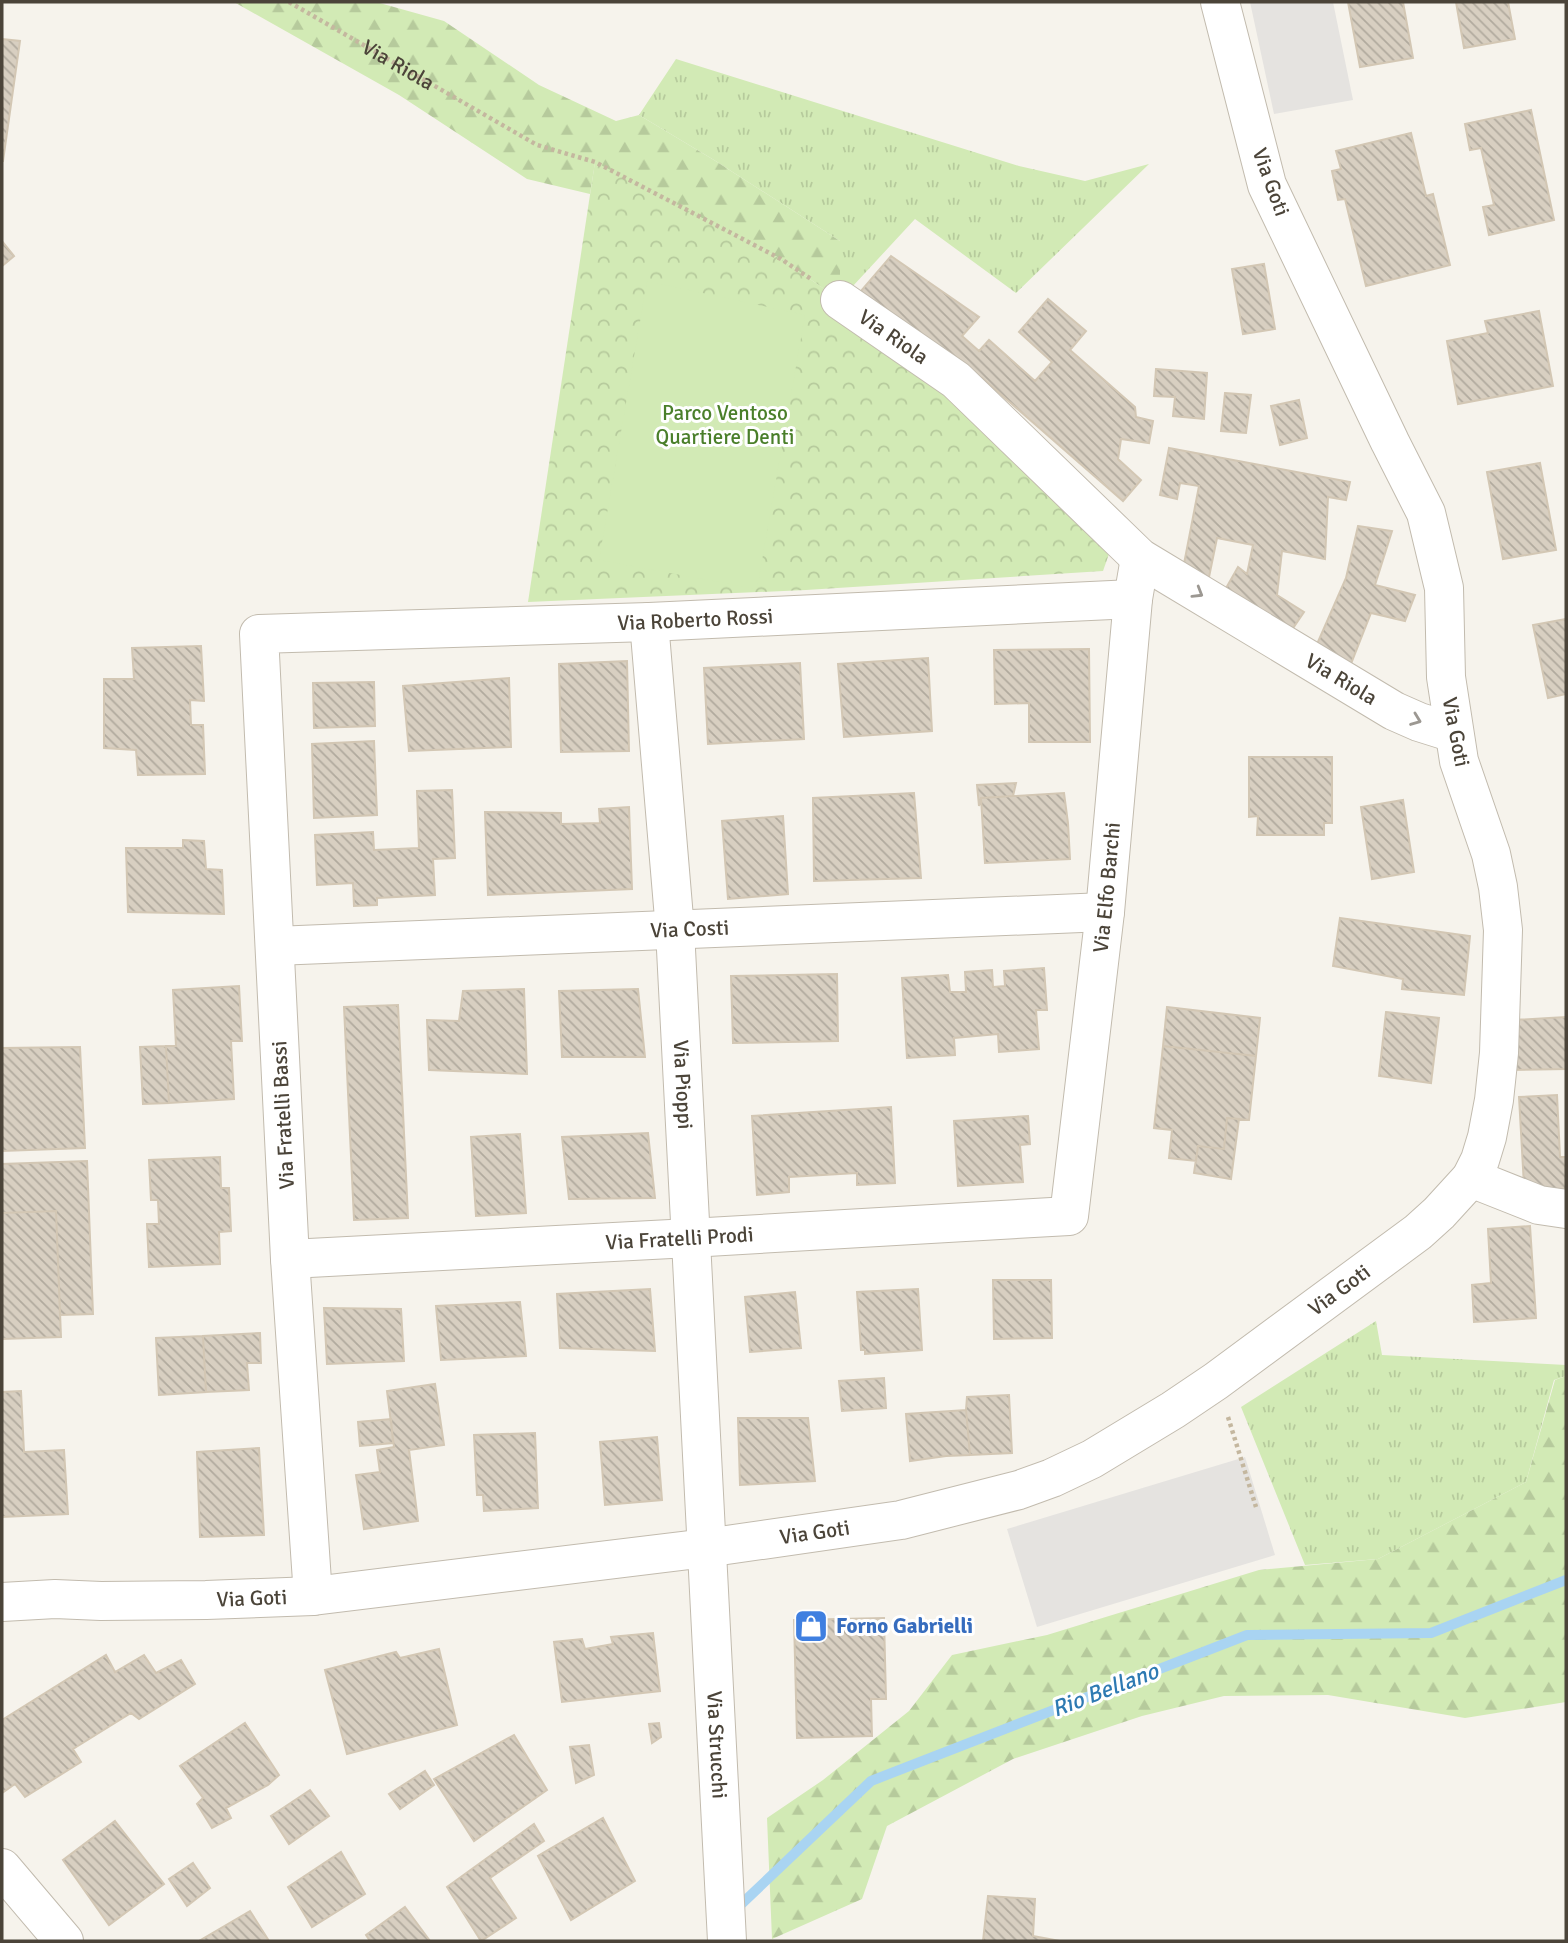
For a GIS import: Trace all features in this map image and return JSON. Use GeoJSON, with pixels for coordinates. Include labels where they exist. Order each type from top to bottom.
{"type":"FeatureCollection","features":[{"type":"Feature","properties":{"kind":"street","name":"Via Goti"},"geometry":{"type":"LineString","coordinates":[[2,1602],[313,1596],[706,1548],[901,1520],[1019,1490],[1093,1459],[1216,1381],[1418,1231],[1439,1213],[1471,1178],[1487,1137],[1494,1100],[1499,1053],[1503,930],[1491,854],[1459,761],[1454,733],[1446,677],[1444,588],[1426,513],[1267,186],[1220,2]]}},
{"type":"Feature","properties":{"kind":"street","name":"Via Riola"},"geometry":{"type":"LineString","coordinates":[[840,300],[956,380],[1140,558],[1394,711],[1454,733]]}},
{"type":"Feature","properties":{"kind":"street","name":"Via Elfo Barchi"},"geometry":{"type":"LineString","coordinates":[[1069,1216],[1105,912],[1133,599],[1140,558]]}},
{"type":"Feature","properties":{"kind":"street","name":"Via Roberto Rossi"},"geometry":{"type":"LineString","coordinates":[[259,634],[649,622],[1133,599]]}},
{"type":"Feature","properties":{"kind":"street","name":"Via Pioppi"},"geometry":{"type":"LineString","coordinates":[[649,622],[675,930],[706,1548]]}},
{"type":"Feature","properties":{"kind":"street","name":"Via Fratelli Bassi"},"geometry":{"type":"LineString","coordinates":[[259,634],[290,1259],[313,1596]]}},
{"type":"Feature","properties":{"kind":"street","name":"Via Costi"},"geometry":{"type":"LineString","coordinates":[[275,946],[1105,912]]}},
{"type":"Feature","properties":{"kind":"street"},"geometry":{"type":"LineString","coordinates":[[1471,1178],[1539,1205],[1566,1209]]}},
{"type":"Feature","properties":{"kind":"street","name":"Via Fratelli Prodi"},"geometry":{"type":"LineString","coordinates":[[290,1259],[1069,1216]]}},
{"type":"Feature","properties":{"kind":"street","name":"Via Strucchi"},"geometry":{"type":"LineString","coordinates":[[706,1548],[727,1941]]}},
{"type":"Feature","properties":{"kind":"street"},"geometry":{"type":"LineString","coordinates":[[2,1868],[64,1941]]}},
{"type":"Feature","properties":{"kind":"path","name":"Via Riola"},"geometry":{"type":"LineString","coordinates":[[289,2],[537,145],[595,162],[782,259],[840,300]]}},
{"type":"Feature","properties":{"kind":"path"},"geometry":{"type":"LineString","coordinates":[[1216,1381],[1256,1507]]}},
{"type":"Feature","properties":{"kind":"green space"},"geometry":{"type":"Polygon","coordinates":[[[234,2],[376,2],[444,21],[539,85],[616,121],[639,115],[840,241],[840,300],[781,259],[595,163],[590,194],[527,179],[399,95],[234,2]]]}},
{"type":"Feature","properties":{"kind":"green space"},"geometry":{"type":"Polygon","coordinates":[[[676,59],[1019,166],[1085,181],[1149,164],[1016,293],[915,219],[840,300],[840,241],[639,115],[676,59]]]}},
{"type":"Feature","properties":{"kind":"green space","name":"Parco Ventoso Quartiere Denti"},"geometry":{"type":"Polygon","coordinates":[[[595,162],[781,259],[956,380],[1116,534],[1103,571],[806,590],[528,602],[595,162]]]}},
{"type":"Feature","properties":{"kind":"green space"},"geometry":{"type":"Polygon","coordinates":[[[647,281],[805,315],[757,589],[599,560],[647,281]]]}},
{"type":"Feature","properties":{"kind":"green space"},"geometry":{"type":"Polygon","coordinates":[[[1376,1321],[1382,1355],[1566,1365],[1566,1376],[1554,1380],[1526,1482],[1378,1559],[1305,1565],[1241,1407],[1376,1321]]]}},
{"type":"Feature","properties":{"kind":"green space"},"geometry":{"type":"Polygon","coordinates":[[[1566,1376],[1566,1702],[1465,1718],[1328,1695],[1224,1696],[1142,1716],[1013,1759],[887,1826],[862,1899],[772,1939],[767,1818],[823,1780],[909,1711],[952,1655],[1047,1635],[1259,1570],[1378,1559],[1526,1482],[1555,1380],[1566,1376]]]}},
{"type":"Feature","properties":{"kind":"shaded area"},"geometry":{"type":"Polygon","coordinates":[[[1250,2],[1333,2],[1353,100],[1274,114],[1250,2]]]}},
{"type":"Feature","properties":{"kind":"shaded area"},"geometry":{"type":"Polygon","coordinates":[[[1245,1457],[1275,1555],[1037,1627],[1007,1529],[1245,1457]]]}},
{"type":"Feature","properties":{"kind":"building"},"geometry":{"type":"Polygon","coordinates":[[[1348,2],[1403,2],[1413,58],[1360,67],[1348,2]]]}},
{"type":"Feature","properties":{"kind":"building"},"geometry":{"type":"Polygon","coordinates":[[[1456,2],[1508,2],[1515,39],[1464,48],[1456,2]]]}},
{"type":"Feature","properties":{"kind":"building"},"geometry":{"type":"Polygon","coordinates":[[[2,39],[20,41],[3,161],[2,161],[2,39]]]}},
{"type":"Feature","properties":{"kind":"building"},"geometry":{"type":"Polygon","coordinates":[[[1531,110],[1554,220],[1489,235],[1483,207],[1494,205],[1481,148],[1470,150],[1465,124],[1531,110]]]}},
{"type":"Feature","properties":{"kind":"building"},"geometry":{"type":"Polygon","coordinates":[[[1411,133],[1426,196],[1433,194],[1450,265],[1366,286],[1345,199],[1338,200],[1332,171],[1341,169],[1336,151],[1411,133]]]}},
{"type":"Feature","properties":{"kind":"building"},"geometry":{"type":"Polygon","coordinates":[[[2,241],[14,256],[2,266],[2,241]]]}},
{"type":"Feature","properties":{"kind":"building"},"geometry":{"type":"Polygon","coordinates":[[[891,256],[979,317],[962,336],[979,351],[989,340],[1035,381],[1052,362],[1019,332],[1048,299],[1086,331],[1070,350],[1135,407],[1136,417],[1153,421],[1149,443],[1121,439],[1118,459],[1141,480],[1123,501],[982,378],[976,385],[860,292],[891,256]]]}},
{"type":"Feature","properties":{"kind":"building"},"geometry":{"type":"Polygon","coordinates":[[[1264,264],[1275,329],[1243,334],[1232,269],[1264,264]]]}},
{"type":"Feature","properties":{"kind":"building"},"geometry":{"type":"Polygon","coordinates":[[[1539,311],[1553,386],[1458,404],[1447,341],[1488,333],[1485,321],[1539,311]]]}},
{"type":"Feature","properties":{"kind":"building"},"geometry":{"type":"Polygon","coordinates":[[[1156,369],[1207,373],[1204,419],[1173,416],[1175,397],[1154,396],[1156,369]]]}},
{"type":"Feature","properties":{"kind":"building"},"geometry":{"type":"Polygon","coordinates":[[[1225,393],[1251,395],[1246,433],[1221,431],[1225,393]]]}},
{"type":"Feature","properties":{"kind":"building"},"geometry":{"type":"Polygon","coordinates":[[[1299,400],[1307,438],[1280,445],[1271,406],[1299,400]]]}},
{"type":"Feature","properties":{"kind":"building"},"geometry":{"type":"Polygon","coordinates":[[[1169,448],[1350,482],[1346,500],[1328,497],[1325,559],[1282,551],[1277,595],[1304,612],[1289,634],[1225,590],[1238,567],[1247,574],[1253,545],[1217,538],[1208,582],[1183,569],[1199,486],[1180,483],[1177,499],[1160,495],[1169,448]]]}},
{"type":"Feature","properties":{"kind":"building"},"geometry":{"type":"Polygon","coordinates":[[[1540,463],[1556,550],[1503,559],[1487,472],[1540,463]]]}},
{"type":"Feature","properties":{"kind":"building"},"geometry":{"type":"Polygon","coordinates":[[[1358,526],[1392,531],[1375,585],[1415,595],[1405,621],[1371,613],[1347,674],[1314,651],[1346,578],[1358,526]]]}},
{"type":"Feature","properties":{"kind":"building"},"geometry":{"type":"Polygon","coordinates":[[[1566,619],[1566,694],[1548,698],[1533,625],[1566,619]]]}},
{"type":"Feature","properties":{"kind":"building"},"geometry":{"type":"Polygon","coordinates":[[[201,646],[204,701],[190,700],[191,725],[203,725],[205,774],[138,775],[136,750],[104,748],[104,679],[134,679],[132,648],[201,646]]]}},
{"type":"Feature","properties":{"kind":"building"},"geometry":{"type":"Polygon","coordinates":[[[1089,649],[1090,742],[1029,742],[1029,703],[995,704],[994,650],[1089,649]]]}},
{"type":"Feature","properties":{"kind":"building"},"geometry":{"type":"Polygon","coordinates":[[[928,658],[932,731],[844,737],[838,664],[928,658]]]}},
{"type":"Feature","properties":{"kind":"building"},"geometry":{"type":"Polygon","coordinates":[[[627,661],[629,751],[561,752],[559,664],[627,661]]]}},
{"type":"Feature","properties":{"kind":"building"},"geometry":{"type":"Polygon","coordinates":[[[800,663],[804,739],[708,744],[704,668],[800,663]]]}},
{"type":"Feature","properties":{"kind":"building"},"geometry":{"type":"Polygon","coordinates":[[[509,678],[511,747],[409,751],[403,686],[509,678]]]}},
{"type":"Feature","properties":{"kind":"building"},"geometry":{"type":"Polygon","coordinates":[[[374,682],[375,726],[314,728],[313,683],[374,682]]]}},
{"type":"Feature","properties":{"kind":"building"},"geometry":{"type":"Polygon","coordinates":[[[374,741],[377,815],[314,818],[312,744],[374,741]]]}},
{"type":"Feature","properties":{"kind":"building"},"geometry":{"type":"Polygon","coordinates":[[[1249,757],[1332,757],[1332,823],[1324,823],[1324,835],[1257,835],[1258,816],[1249,817],[1249,757]]]}},
{"type":"Feature","properties":{"kind":"building"},"geometry":{"type":"Polygon","coordinates":[[[1016,783],[1013,796],[981,798],[979,806],[977,785],[1016,783]]]}},
{"type":"Feature","properties":{"kind":"building"},"geometry":{"type":"Polygon","coordinates":[[[452,790],[455,858],[433,859],[435,895],[377,898],[377,905],[354,906],[353,883],[317,885],[315,835],[373,832],[374,850],[419,848],[417,791],[452,790]]]}},
{"type":"Feature","properties":{"kind":"building"},"geometry":{"type":"Polygon","coordinates":[[[914,793],[921,878],[814,881],[813,798],[914,793]]]}},
{"type":"Feature","properties":{"kind":"building"},"geometry":{"type":"Polygon","coordinates":[[[1064,793],[1070,859],[985,863],[981,798],[1064,793]]]}},
{"type":"Feature","properties":{"kind":"building"},"geometry":{"type":"Polygon","coordinates":[[[1403,800],[1414,872],[1372,879],[1361,807],[1403,800]]]}},
{"type":"Feature","properties":{"kind":"building"},"geometry":{"type":"Polygon","coordinates":[[[629,807],[632,889],[488,895],[485,812],[561,813],[561,824],[600,823],[599,809],[629,807]]]}},
{"type":"Feature","properties":{"kind":"building"},"geometry":{"type":"Polygon","coordinates":[[[783,816],[788,894],[728,899],[722,821],[783,816]]]}},
{"type":"Feature","properties":{"kind":"building"},"geometry":{"type":"Polygon","coordinates":[[[183,840],[204,841],[206,869],[222,870],[224,914],[128,912],[126,848],[183,848],[183,840]]]}},
{"type":"Feature","properties":{"kind":"building"},"geometry":{"type":"Polygon","coordinates":[[[1340,918],[1470,936],[1464,995],[1402,989],[1403,979],[1333,966],[1340,918]]]}},
{"type":"Feature","properties":{"kind":"building"},"geometry":{"type":"Polygon","coordinates":[[[1044,968],[1047,1010],[1036,1010],[1039,1049],[999,1052],[998,1034],[954,1038],[955,1055],[907,1058],[902,978],[948,975],[950,992],[966,992],[965,972],[992,970],[993,987],[1005,986],[1004,971],[1044,968]]]}},
{"type":"Feature","properties":{"kind":"building"},"geometry":{"type":"Polygon","coordinates":[[[837,974],[838,1041],[733,1043],[731,976],[837,974]]]}},
{"type":"Feature","properties":{"kind":"building"},"geometry":{"type":"Polygon","coordinates":[[[239,986],[242,1041],[231,1041],[234,1099],[169,1103],[166,1046],[176,1046],[173,990],[239,986]]]}},
{"type":"Feature","properties":{"kind":"building"},"geometry":{"type":"Polygon","coordinates":[[[524,989],[527,1074],[429,1070],[427,1020],[459,1021],[463,991],[524,989]]]}},
{"type":"Feature","properties":{"kind":"building"},"geometry":{"type":"Polygon","coordinates":[[[638,989],[645,1057],[562,1057],[559,991],[638,989]]]}},
{"type":"Feature","properties":{"kind":"building"},"geometry":{"type":"Polygon","coordinates":[[[398,1005],[408,1218],[354,1220],[344,1007],[398,1005]]]}},
{"type":"Feature","properties":{"kind":"building"},"geometry":{"type":"Polygon","coordinates":[[[1167,1007],[1260,1018],[1256,1056],[1163,1046],[1167,1007]]]}},
{"type":"Feature","properties":{"kind":"building"},"geometry":{"type":"Polygon","coordinates":[[[1386,1012],[1439,1018],[1431,1083],[1379,1076],[1386,1012]]]}},
{"type":"Feature","properties":{"kind":"building"},"geometry":{"type":"Polygon","coordinates":[[[1566,1017],[1566,1069],[1511,1070],[1513,1020],[1566,1017]]]}},
{"type":"Feature","properties":{"kind":"building"},"geometry":{"type":"Polygon","coordinates":[[[166,1046],[169,1103],[143,1104],[140,1047],[166,1046]]]}},
{"type":"Feature","properties":{"kind":"building"},"geometry":{"type":"Polygon","coordinates":[[[1163,1046],[1256,1056],[1249,1120],[1227,1118],[1224,1149],[1198,1146],[1196,1161],[1169,1158],[1172,1130],[1154,1128],[1163,1046]]]}},
{"type":"Feature","properties":{"kind":"building"},"geometry":{"type":"Polygon","coordinates":[[[80,1047],[85,1148],[2,1151],[2,1048],[80,1047]]]}},
{"type":"Feature","properties":{"kind":"building"},"geometry":{"type":"Polygon","coordinates":[[[1557,1095],[1560,1157],[1566,1157],[1566,1199],[1524,1186],[1519,1097],[1557,1095]]]}},
{"type":"Feature","properties":{"kind":"building"},"geometry":{"type":"Polygon","coordinates":[[[891,1107],[895,1183],[857,1185],[857,1173],[789,1177],[789,1192],[757,1195],[752,1116],[891,1107]]]}},
{"type":"Feature","properties":{"kind":"building"},"geometry":{"type":"Polygon","coordinates":[[[1028,1116],[1030,1144],[1020,1145],[1023,1182],[958,1186],[954,1121],[1028,1116]]]}},
{"type":"Feature","properties":{"kind":"building"},"geometry":{"type":"Polygon","coordinates":[[[1227,1118],[1239,1119],[1231,1179],[1194,1173],[1198,1146],[1224,1149],[1227,1118]]]}},
{"type":"Feature","properties":{"kind":"building"},"geometry":{"type":"Polygon","coordinates":[[[648,1133],[655,1198],[569,1199],[562,1137],[648,1133]]]}},
{"type":"Feature","properties":{"kind":"building"},"geometry":{"type":"Polygon","coordinates":[[[520,1134],[526,1213],[476,1216],[471,1137],[520,1134]]]}},
{"type":"Feature","properties":{"kind":"building"},"geometry":{"type":"Polygon","coordinates":[[[220,1157],[221,1188],[229,1188],[231,1231],[219,1232],[220,1264],[149,1267],[147,1224],[159,1224],[158,1200],[151,1200],[149,1160],[220,1157]]]}},
{"type":"Feature","properties":{"kind":"building"},"geometry":{"type":"Polygon","coordinates":[[[87,1161],[93,1314],[60,1315],[56,1211],[2,1213],[2,1164],[87,1161]]]}},
{"type":"Feature","properties":{"kind":"building"},"geometry":{"type":"Polygon","coordinates":[[[56,1211],[61,1337],[2,1339],[2,1213],[56,1211]]]}},
{"type":"Feature","properties":{"kind":"building"},"geometry":{"type":"Polygon","coordinates":[[[1530,1226],[1536,1318],[1474,1322],[1472,1285],[1491,1283],[1488,1229],[1530,1226]]]}},
{"type":"Feature","properties":{"kind":"building"},"geometry":{"type":"Polygon","coordinates":[[[993,1280],[1051,1280],[1052,1338],[994,1339],[993,1280]]]}},
{"type":"Feature","properties":{"kind":"building"},"geometry":{"type":"Polygon","coordinates":[[[650,1289],[655,1351],[560,1348],[557,1294],[650,1289]]]}},
{"type":"Feature","properties":{"kind":"building"},"geometry":{"type":"Polygon","coordinates":[[[918,1289],[922,1350],[865,1354],[865,1350],[861,1350],[857,1292],[918,1289]]]}},
{"type":"Feature","properties":{"kind":"building"},"geometry":{"type":"Polygon","coordinates":[[[795,1292],[801,1348],[750,1352],[745,1297],[795,1292]]]}},
{"type":"Feature","properties":{"kind":"building"},"geometry":{"type":"Polygon","coordinates":[[[520,1302],[526,1356],[441,1360],[436,1306],[520,1302]]]}},
{"type":"Feature","properties":{"kind":"building"},"geometry":{"type":"Polygon","coordinates":[[[324,1308],[401,1309],[404,1361],[327,1364],[324,1308]]]}},
{"type":"Feature","properties":{"kind":"building"},"geometry":{"type":"Polygon","coordinates":[[[260,1333],[261,1363],[247,1363],[249,1390],[206,1392],[203,1336],[260,1333]]]}},
{"type":"Feature","properties":{"kind":"building"},"geometry":{"type":"Polygon","coordinates":[[[203,1336],[206,1392],[159,1395],[156,1338],[203,1336]]]}},
{"type":"Feature","properties":{"kind":"building"},"geometry":{"type":"Polygon","coordinates":[[[884,1378],[886,1408],[842,1411],[839,1381],[884,1378]]]}},
{"type":"Feature","properties":{"kind":"building"},"geometry":{"type":"Polygon","coordinates":[[[435,1384],[444,1445],[409,1450],[418,1521],[364,1529],[356,1475],[380,1472],[377,1450],[394,1447],[387,1391],[435,1384]]]}},
{"type":"Feature","properties":{"kind":"building"},"geometry":{"type":"Polygon","coordinates":[[[21,1391],[24,1452],[64,1450],[68,1514],[2,1517],[2,1392],[21,1391]]]}},
{"type":"Feature","properties":{"kind":"building"},"geometry":{"type":"Polygon","coordinates":[[[1009,1395],[1012,1453],[970,1455],[967,1397],[1009,1395]]]}},
{"type":"Feature","properties":{"kind":"building"},"geometry":{"type":"Polygon","coordinates":[[[966,1410],[970,1455],[910,1461],[906,1414],[966,1410]]]}},
{"type":"Feature","properties":{"kind":"building"},"geometry":{"type":"Polygon","coordinates":[[[738,1418],[808,1418],[815,1481],[740,1485],[738,1418]]]}},
{"type":"Feature","properties":{"kind":"building"},"geometry":{"type":"Polygon","coordinates":[[[391,1419],[393,1443],[360,1446],[358,1422],[391,1419]]]}},
{"type":"Feature","properties":{"kind":"building"},"geometry":{"type":"Polygon","coordinates":[[[535,1433],[538,1508],[484,1511],[483,1495],[477,1495],[474,1435],[535,1433]]]}},
{"type":"Feature","properties":{"kind":"building"},"geometry":{"type":"Polygon","coordinates":[[[657,1437],[662,1500],[605,1505],[600,1442],[657,1437]]]}},
{"type":"Feature","properties":{"kind":"building"},"geometry":{"type":"Polygon","coordinates":[[[259,1448],[264,1535],[200,1537],[197,1452],[259,1448]]]}},
{"type":"Feature","properties":{"kind":"building"},"geometry":{"type":"Polygon","coordinates":[[[884,1618],[886,1699],[871,1699],[872,1736],[797,1738],[794,1620],[884,1618]]]}},
{"type":"Feature","properties":{"kind":"building"},"geometry":{"type":"Polygon","coordinates":[[[653,1633],[660,1691],[562,1702],[554,1642],[582,1639],[585,1649],[613,1644],[611,1637],[653,1633]]]}},
{"type":"Feature","properties":{"kind":"building"},"geometry":{"type":"Polygon","coordinates":[[[439,1649],[457,1725],[347,1754],[325,1670],[396,1652],[400,1658],[439,1649]]]}},
{"type":"Feature","properties":{"kind":"building"},"geometry":{"type":"Polygon","coordinates":[[[106,1655],[115,1672],[144,1655],[156,1673],[181,1660],[195,1684],[139,1719],[131,1713],[73,1749],[81,1762],[25,1797],[15,1784],[2,1793],[2,1720],[106,1655]]]}},
{"type":"Feature","properties":{"kind":"building"},"geometry":{"type":"Polygon","coordinates":[[[245,1723],[279,1775],[268,1785],[226,1808],[231,1818],[212,1828],[197,1804],[203,1798],[180,1766],[245,1723]]]}},
{"type":"Feature","properties":{"kind":"building"},"geometry":{"type":"Polygon","coordinates":[[[659,1723],[661,1737],[652,1743],[649,1724],[659,1723]]]}},
{"type":"Feature","properties":{"kind":"building"},"geometry":{"type":"Polygon","coordinates":[[[514,1735],[547,1790],[474,1841],[434,1779],[514,1735]]]}},
{"type":"Feature","properties":{"kind":"building"},"geometry":{"type":"Polygon","coordinates":[[[589,1745],[594,1775],[576,1783],[570,1747],[589,1745]]]}},
{"type":"Feature","properties":{"kind":"building"},"geometry":{"type":"Polygon","coordinates":[[[425,1771],[434,1785],[400,1809],[389,1794],[425,1771]]]}},
{"type":"Feature","properties":{"kind":"building"},"geometry":{"type":"Polygon","coordinates":[[[310,1790],[329,1816],[289,1844],[271,1816],[310,1790]]]}},
{"type":"Feature","properties":{"kind":"building"},"geometry":{"type":"Polygon","coordinates":[[[603,1818],[635,1881],[571,1920],[538,1856],[603,1818]]]}},
{"type":"Feature","properties":{"kind":"building"},"geometry":{"type":"Polygon","coordinates":[[[115,1821],[164,1884],[109,1925],[63,1860],[115,1821]]]}},
{"type":"Feature","properties":{"kind":"building"},"geometry":{"type":"Polygon","coordinates":[[[534,1824],[544,1841],[490,1878],[516,1918],[481,1941],[447,1887],[534,1824]]]}},
{"type":"Feature","properties":{"kind":"building"},"geometry":{"type":"Polygon","coordinates":[[[341,1852],[365,1894],[312,1927],[288,1887],[341,1852]]]}},
{"type":"Feature","properties":{"kind":"building"},"geometry":{"type":"Polygon","coordinates":[[[193,1863],[210,1888],[187,1906],[169,1879],[193,1863]]]}},
{"type":"Feature","properties":{"kind":"building"},"geometry":{"type":"Polygon","coordinates":[[[988,1896],[1035,1899],[1033,1936],[1060,1941],[983,1941],[988,1896]]]}},
{"type":"Feature","properties":{"kind":"building"},"geometry":{"type":"Polygon","coordinates":[[[405,1907],[430,1941],[370,1941],[366,1935],[405,1907]]]}},
{"type":"Feature","properties":{"kind":"building"},"geometry":{"type":"Polygon","coordinates":[[[250,1911],[269,1941],[199,1941],[250,1911]]]}},
{"type":"Feature","properties":{"kind":"waterway","name":"Rio Bellano"},"geometry":{"type":"LineString","coordinates":[[734,1911],[871,1781],[1247,1635],[1431,1633],[1566,1580]]}},
{"type":"Feature","properties":{"kind":"place","name":"Forno Gabrielli"},"geometry":{"type":"Point","coordinates":[811,1626]}}]}
